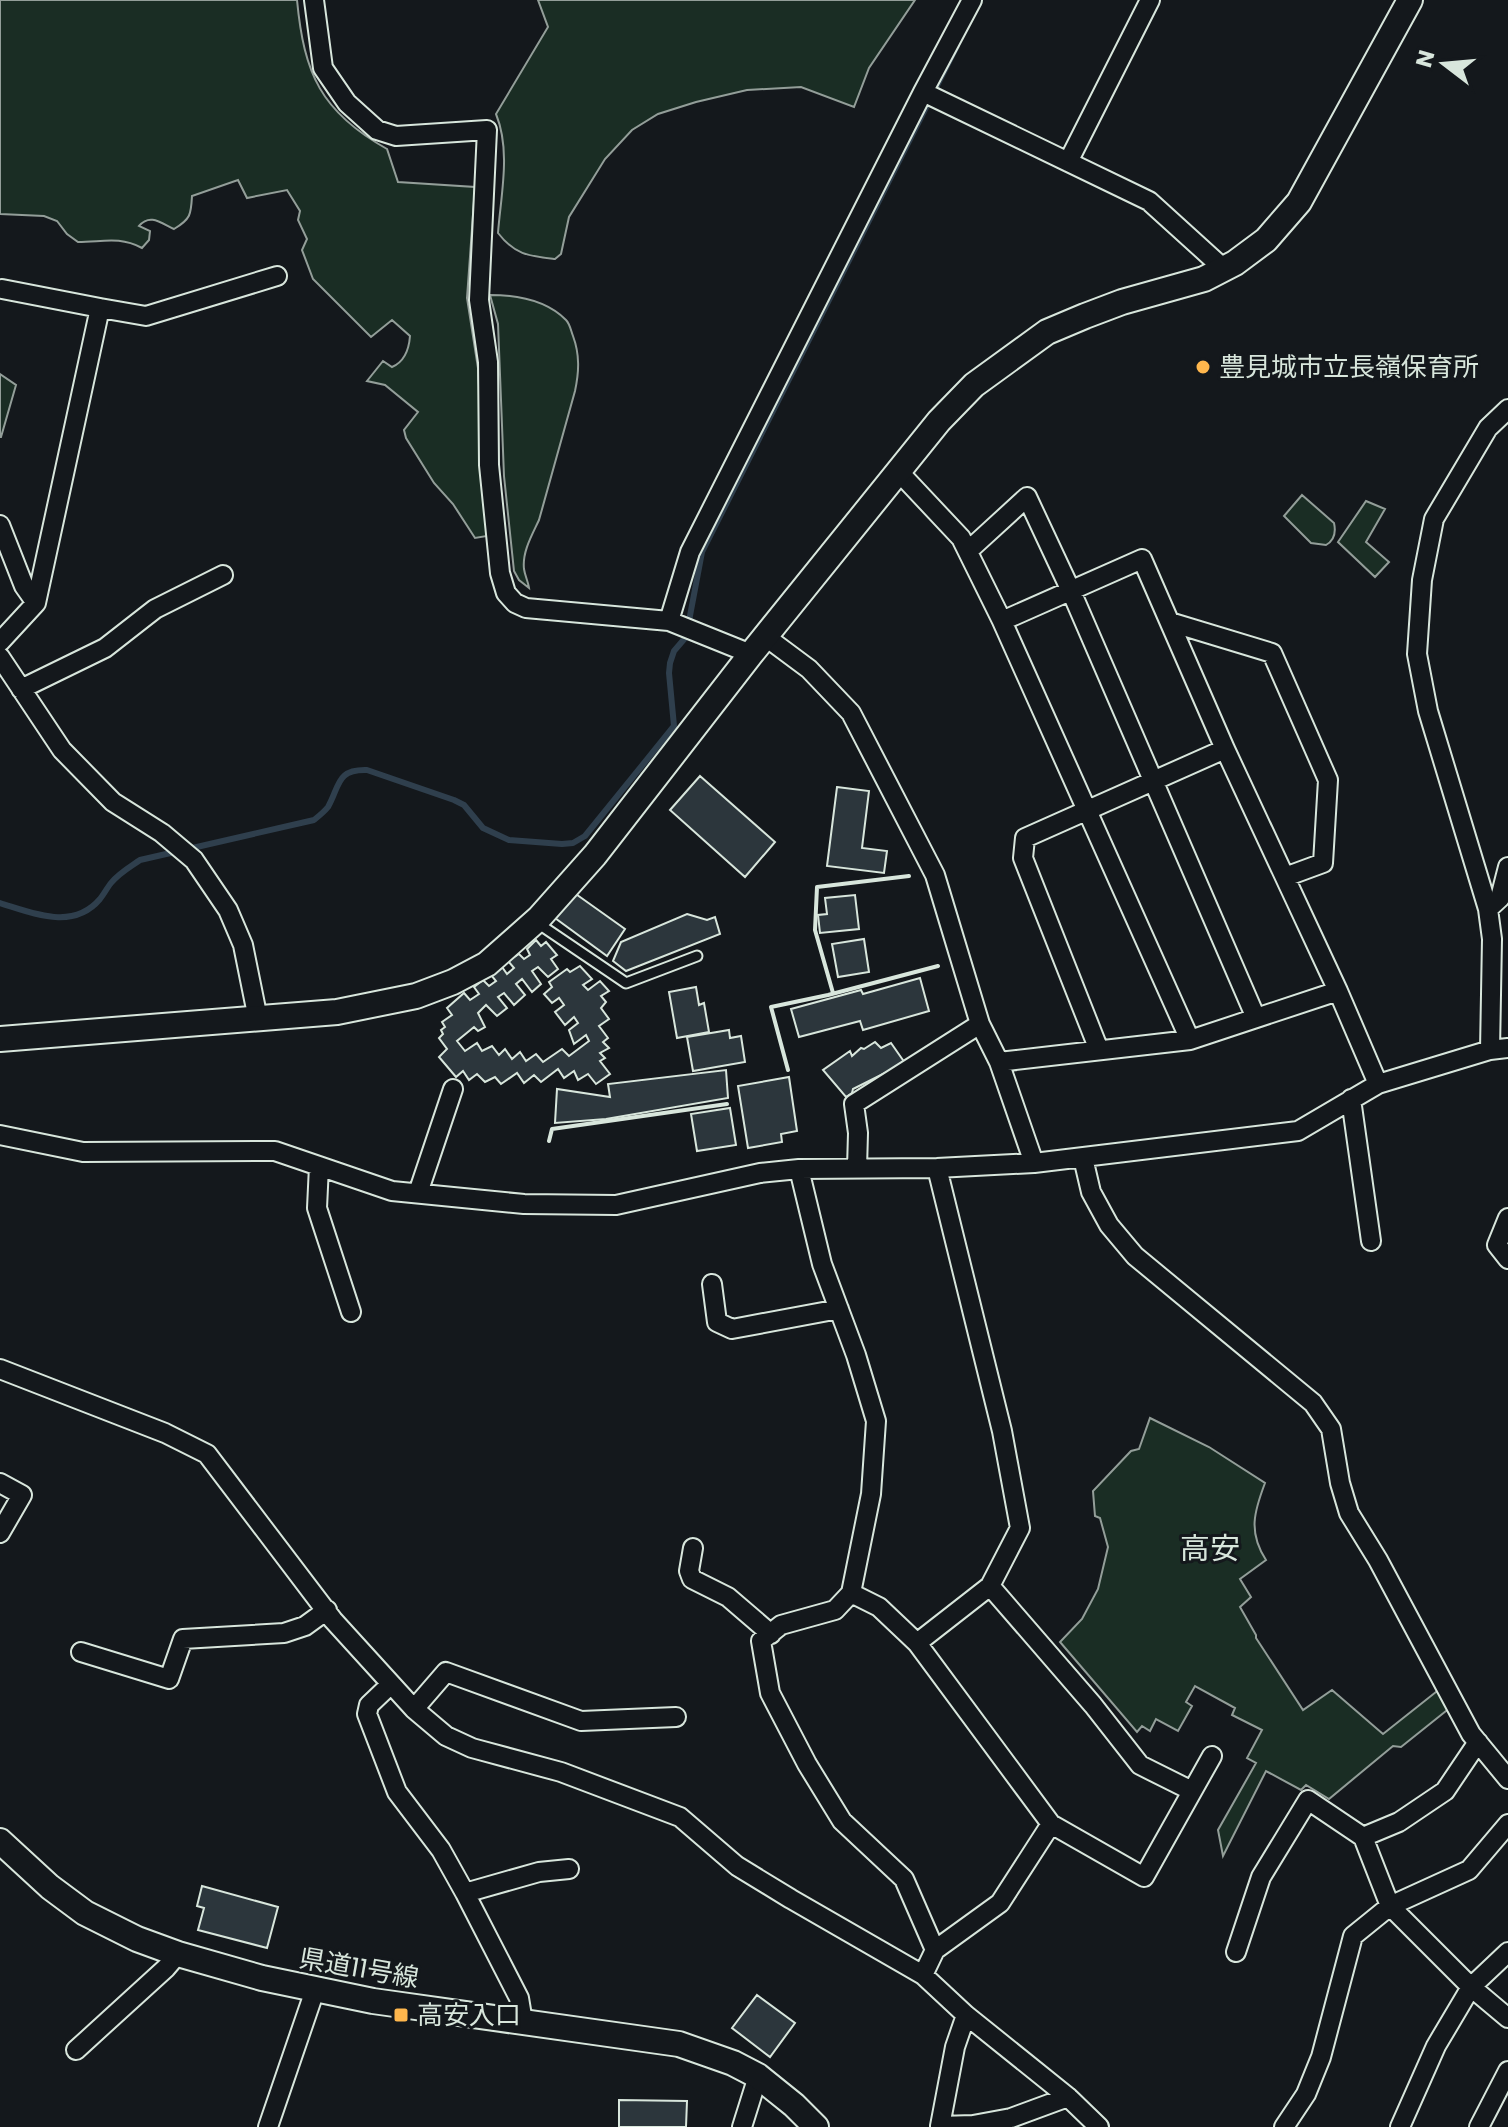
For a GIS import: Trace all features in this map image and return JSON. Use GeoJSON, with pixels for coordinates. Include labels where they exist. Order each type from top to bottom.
{"type":"FeatureCollection","features":[{"type":"Feature","properties":{"kind":"street"},"geometry":{"type":"LineString","coordinates":[[314,0],[323,68],[347,103],[377,130],[396,136],[487,130],[479,300],[488,362],[490,480],[500,573],[506,593],[515,603],[526,608],[669,621],[759,646],[809,669],[851,713],[935,875],[980,1024],[999,1062],[1034,1163]]}},
{"type":"Feature","properties":{"kind":"street"},"geometry":{"type":"LineString","coordinates":[[669,621],[690,552],[972,0]]}},
{"type":"Feature","properties":{"kind":"street"},"geometry":{"type":"LineString","coordinates":[[1068,162],[1150,0]]}},
{"type":"Feature","properties":{"kind":"street"},"geometry":{"type":"LineString","coordinates":[[0,1039],[337,1012],[416,996],[453,982],[487,964],[535,922],[595,855],[939,421],[974,385],[1047,332],[1085,316],[1204,279],[1266,240],[1299,202],[1410,0]]}},
{"type":"Feature","properties":{"kind":"street"},"geometry":{"type":"LineString","coordinates":[[923,92],[1149,201],[1224,269]]}},
{"type":"Feature","properties":{"kind":"street"},"geometry":{"type":"LineString","coordinates":[[2,289],[146,316],[277,276]]}},
{"type":"Feature","properties":{"kind":"street"},"geometry":{"type":"LineString","coordinates":[[0,642],[36,603],[100,308]]}},
{"type":"Feature","properties":{"kind":"street"},"geometry":{"type":"LineString","coordinates":[[0,1135],[83,1152],[275,1151],[392,1191],[524,1204],[616,1205],[760,1173],[799,1169],[937,1168],[1034,1163],[1298,1131],[1378,1084],[1499,1049],[1488,909],[1428,711],[1417,654],[1422,580],[1434,519],[1488,428],[1508,409]]}},
{"type":"Feature","properties":{"kind":"street"},"geometry":{"type":"LineString","coordinates":[[899,472],[961,538],[968,551],[1190,1040]]}},
{"type":"Feature","properties":{"kind":"street"},"geometry":{"type":"LineString","coordinates":[[968,551],[1027,497],[1071,591],[1256,1018]]}},
{"type":"Feature","properties":{"kind":"street"},"geometry":{"type":"LineString","coordinates":[[0,525],[24,586],[36,603]]}},
{"type":"Feature","properties":{"kind":"street"},"geometry":{"type":"LineString","coordinates":[[1002,621],[1142,559],[1378,1084]]}},
{"type":"Feature","properties":{"kind":"street"},"geometry":{"type":"LineString","coordinates":[[21,689],[105,648],[155,609],[223,575]]}},
{"type":"Feature","properties":{"kind":"street"},"geometry":{"type":"LineString","coordinates":[[1170,622],[1272,653],[1328,780],[1323,863],[1285,877]]}},
{"type":"Feature","properties":{"kind":"street"},"geometry":{"type":"LineString","coordinates":[[0,657],[62,750],[113,802],[162,833],[194,860],[228,910],[243,945],[258,1019]]}},
{"type":"Feature","properties":{"kind":"street"},"geometry":{"type":"LineString","coordinates":[[1099,1050],[1023,858],[1025,838],[1225,749]]}},
{"type":"Feature","properties":{"kind":"street"},"geometry":{"type":"LineString","coordinates":[[1488,909],[1500,898],[1508,867]]}},
{"type":"Feature","properties":{"kind":"street"},"geometry":{"type":"LineString","coordinates":[[999,1062],[1190,1040],[1338,991]]}},
{"type":"Feature","properties":{"kind":"street"},"geometry":{"type":"LineString","coordinates":[[857,1168],[858,1133],[854,1104],[980,1024]]}},
{"type":"Feature","properties":{"kind":"street"},"geometry":{"type":"LineString","coordinates":[[418,1193],[453,1089]]}},
{"type":"Feature","properties":{"kind":"street"},"geometry":{"type":"LineString","coordinates":[[1351,1099],[1371,1241]]}},
{"type":"Feature","properties":{"kind":"street"},"geometry":{"type":"LineString","coordinates":[[1083,1158],[1091,1192],[1109,1225],[1135,1256],[1302,1393],[1331,1429],[1340,1483],[1349,1513],[1378,1560],[1471,1734],[1508,1779]]}},
{"type":"Feature","properties":{"kind":"street"},"geometry":{"type":"LineString","coordinates":[[319,1166],[317,1208],[351,1312]]}},
{"type":"Feature","properties":{"kind":"street"},"geometry":{"type":"LineString","coordinates":[[917,1643],[990,1586],[1020,1528],[1002,1431],[937,1168]]}},
{"type":"Feature","properties":{"kind":"street"},"geometry":{"type":"LineString","coordinates":[[799,1169],[822,1264],[856,1355],[876,1421],[871,1494],[851,1593],[835,1610],[781,1625],[761,1641],[770,1693],[807,1764],[842,1821],[904,1879],[935,1950]]}},
{"type":"Feature","properties":{"kind":"street"},"geometry":{"type":"LineString","coordinates":[[1508,1218],[1497,1245],[1508,1259]]}},
{"type":"Feature","properties":{"kind":"street"},"geometry":{"type":"LineString","coordinates":[[712,1284],[717,1322],[732,1329],[839,1309]]}},
{"type":"Feature","properties":{"kind":"street"},"geometry":{"type":"LineString","coordinates":[[0,1369],[165,1433],[207,1454],[327,1610],[390,1685],[446,1736],[472,1748],[561,1772],[680,1817],[737,1866],[923,1975],[966,2015],[1068,2097],[1099,2127]]}},
{"type":"Feature","properties":{"kind":"street"},"geometry":{"type":"LineString","coordinates":[[0,1483],[22,1495],[0,1533]]}},
{"type":"Feature","properties":{"kind":"street"},"geometry":{"type":"LineString","coordinates":[[693,1548],[689,1571],[692,1579],[728,1597],[771,1634]]}},
{"type":"Feature","properties":{"kind":"street"},"geometry":{"type":"LineString","coordinates":[[990,1586],[1093,1705],[1140,1765],[1192,1791]]}},
{"type":"Feature","properties":{"kind":"street"},"geometry":{"type":"LineString","coordinates":[[851,1593],[879,1607],[917,1643],[1051,1824],[1144,1877],[1212,1756]]}},
{"type":"Feature","properties":{"kind":"street"},"geometry":{"type":"LineString","coordinates":[[81,1652],[169,1679],[183,1639],[284,1633],[305,1626],[327,1610]]}},
{"type":"Feature","properties":{"kind":"street"},"geometry":{"type":"LineString","coordinates":[[414,1709],[446,1672],[581,1721],[676,1717]]}},
{"type":"Feature","properties":{"kind":"street"},"geometry":{"type":"LineString","coordinates":[[390,1685],[369,1705],[367,1714],[397,1792],[441,1850],[465,1893],[519,1998],[523,2022]]}},
{"type":"Feature","properties":{"kind":"street"},"geometry":{"type":"LineString","coordinates":[[1363,1837],[1399,1822],[1445,1791],[1478,1742]]}},
{"type":"Feature","properties":{"kind":"street"},"geometry":{"type":"LineString","coordinates":[[1236,1952],[1261,1877],[1308,1800],[1363,1837],[1390,1906],[1471,1987],[1508,2018]]}},
{"type":"Feature","properties":{"kind":"street"},"geometry":{"type":"LineString","coordinates":[[923,1975],[935,1950],[1000,1903],[1051,1824]]}},
{"type":"Feature","properties":{"kind":"street"},"geometry":{"type":"LineString","coordinates":[[1284,2127],[1306,2094],[1321,2057],[1353,1936],[1390,1906],[1469,1870],[1508,1824]]}},
{"type":"Feature","properties":{"kind":"street","name":"県道11号線"},"geometry":{"type":"LineString","coordinates":[[0,1841],[37,1877],[85,1913],[137,1939],[178,1954],[240,1973],[373,2001],[679,2044],[733,2063],[758,2076],[816,2127]]}},
{"type":"Feature","properties":{"kind":"street"},"geometry":{"type":"LineString","coordinates":[[465,1893],[539,1872],[569,1869]]}},
{"type":"Feature","properties":{"kind":"street"},"geometry":{"type":"LineString","coordinates":[[1400,2127],[1436,2046],[1471,1987],[1508,1952]]}},
{"type":"Feature","properties":{"kind":"street"},"geometry":{"type":"LineString","coordinates":[[76,2050],[178,1954]]}},
{"type":"Feature","properties":{"kind":"street"},"geometry":{"type":"LineString","coordinates":[[268,2127],[315,1990]]}},
{"type":"Feature","properties":{"kind":"street"},"geometry":{"type":"LineString","coordinates":[[966,2015],[955,2047],[940,2126],[973,2125],[1011,2118],[1068,2097]]}},
{"type":"Feature","properties":{"kind":"street"},"geometry":{"type":"LineString","coordinates":[[1479,2127],[1508,2071]]}},
{"type":"Feature","properties":{"kind":"street"},"geometry":{"type":"LineString","coordinates":[[742,2127],[758,2076]]}},
{"type":"Feature","properties":{"kind":"lane"},"geometry":{"type":"LineString","coordinates":[[535,922],[626,983],[697,956]]}},
{"type":"Feature","properties":{"kind":"green space"},"geometry":{"type":"Polygon","coordinates":[[[0,0],[297,0],[305,49],[320,88],[346,121],[387,149],[398,182],[475,187],[467,298],[478,368],[487,536],[475,538],[453,504],[434,483],[406,438],[404,430],[418,412],[385,385],[367,381],[383,361],[392,367],[400,362],[410,336],[392,320],[371,337],[313,279],[302,250],[307,239],[298,220],[300,211],[287,190],[247,198],[238,180],[192,196],[189,216],[174,229],[151,220],[139,226],[150,231],[149,240],[142,248],[118,241],[78,242],[57,221],[44,216],[0,214],[0,0]]]}},
{"type":"Feature","properties":{"kind":"green space"},"geometry":{"type":"Polygon","coordinates":[[[538,0],[915,0],[869,68],[854,107],[801,87],[747,90],[658,114],[632,130],[605,159],[569,217],[561,254],[555,259],[523,253],[510,246],[498,233],[504,158],[501,128],[496,114],[548,27],[538,0]]]}},
{"type":"Feature","properties":{"kind":"green space"},"geometry":{"type":"Polygon","coordinates":[[[490,295],[530,300],[558,313],[569,326],[578,357],[575,391],[539,520],[525,556],[524,569],[529,588],[514,571],[504,476],[498,324],[490,295]]]}},
{"type":"Feature","properties":{"kind":"green space"},"geometry":{"type":"Polygon","coordinates":[[[0,374],[16,385],[1,437],[0,437],[0,374]]]}},
{"type":"Feature","properties":{"kind":"green space"},"geometry":{"type":"Polygon","coordinates":[[[1302,495],[1334,523],[1334,536],[1326,545],[1311,543],[1284,516],[1302,495]]]}},
{"type":"Feature","properties":{"kind":"green space"},"geometry":{"type":"Polygon","coordinates":[[[1366,501],[1385,509],[1366,542],[1389,562],[1375,577],[1338,542],[1366,501]]]}},
{"type":"Feature","properties":{"kind":"green space"},"geometry":{"type":"Polygon","coordinates":[[[1150,1418],[1209,1447],[1265,1483],[1258,1503],[1255,1531],[1266,1560],[1240,1579],[1251,1597],[1240,1607],[1256,1638],[1303,1710],[1332,1690],[1383,1734],[1441,1688],[1451,1707],[1401,1747],[1393,1746],[1329,1799],[1306,1785],[1301,1790],[1266,1771],[1223,1856],[1218,1830],[1256,1763],[1247,1758],[1262,1730],[1232,1715],[1235,1708],[1195,1686],[1186,1702],[1192,1706],[1178,1731],[1156,1719],[1150,1731],[1142,1726],[1137,1732],[1060,1642],[1082,1619],[1098,1589],[1108,1547],[1100,1518],[1095,1516],[1093,1491],[1131,1451],[1139,1449],[1150,1418]]]}},
{"type":"Feature","properties":{"kind":"building"},"geometry":{"type":"Polygon","coordinates":[[[700,776],[775,842],[745,877],[670,810],[700,776]]]}},
{"type":"Feature","properties":{"kind":"building"},"geometry":{"type":"Polygon","coordinates":[[[837,787],[869,791],[862,848],[887,851],[884,873],[827,866],[837,787]]]}},
{"type":"Feature","properties":{"kind":"building"},"geometry":{"type":"Polygon","coordinates":[[[573,892],[625,929],[607,956],[555,918],[573,892]]]}},
{"type":"Feature","properties":{"kind":"building"},"geometry":{"type":"Polygon","coordinates":[[[855,895],[859,929],[820,933],[818,915],[827,914],[825,898],[855,895]]]}},
{"type":"Feature","properties":{"kind":"building"},"geometry":{"type":"Polygon","coordinates":[[[687,914],[707,920],[715,917],[720,934],[626,971],[613,961],[621,942],[687,914]]]}},
{"type":"Feature","properties":{"kind":"building"},"geometry":{"type":"Polygon","coordinates":[[[864,939],[869,972],[838,977],[832,944],[864,939]]]}},
{"type":"Feature","properties":{"kind":"building"},"geometry":{"type":"Polygon","coordinates":[[[536,940],[541,946],[546,942],[557,955],[551,959],[558,969],[548,977],[538,967],[532,971],[541,984],[532,992],[522,979],[516,984],[525,995],[514,1005],[504,993],[498,997],[507,1008],[497,1016],[486,1005],[478,1013],[485,1027],[478,1031],[474,1027],[457,1041],[465,1051],[477,1043],[482,1051],[492,1046],[499,1055],[505,1049],[512,1059],[520,1052],[526,1061],[536,1054],[543,1062],[562,1049],[569,1056],[589,1041],[586,1035],[574,1044],[569,1030],[578,1023],[574,1017],[565,1025],[555,1012],[564,1005],[559,998],[552,1003],[544,994],[552,987],[549,982],[567,969],[570,972],[580,966],[592,979],[583,985],[588,990],[600,981],[609,991],[601,996],[606,1002],[601,1008],[609,1019],[599,1026],[608,1038],[603,1042],[609,1048],[600,1053],[605,1058],[600,1061],[610,1074],[596,1084],[588,1074],[578,1080],[574,1071],[564,1078],[558,1069],[541,1082],[534,1075],[524,1083],[517,1073],[501,1084],[495,1077],[485,1082],[477,1074],[469,1080],[463,1071],[456,1077],[439,1057],[447,1049],[439,1038],[445,1027],[442,1022],[452,1015],[447,1008],[464,993],[470,1000],[479,994],[474,987],[483,980],[489,986],[496,981],[491,975],[502,967],[507,974],[514,968],[508,961],[519,954],[524,959],[530,955],[527,949],[536,940]]]}},
{"type":"Feature","properties":{"kind":"building"},"geometry":{"type":"Polygon","coordinates":[[[920,978],[929,1011],[863,1030],[860,1021],[799,1037],[791,1009],[920,978]]]}},
{"type":"Feature","properties":{"kind":"building"},"geometry":{"type":"Polygon","coordinates":[[[696,987],[699,1005],[704,1003],[709,1032],[677,1038],[669,992],[696,987]]]}},
{"type":"Feature","properties":{"kind":"building"},"geometry":{"type":"Polygon","coordinates":[[[729,1030],[730,1038],[741,1036],[745,1062],[693,1071],[687,1037],[729,1030]]]}},
{"type":"Feature","properties":{"kind":"building"},"geometry":{"type":"Polygon","coordinates":[[[875,1042],[881,1048],[891,1043],[905,1063],[853,1089],[846,1097],[823,1070],[850,1051],[852,1056],[875,1042]]]}},
{"type":"Feature","properties":{"kind":"building"},"geometry":{"type":"Polygon","coordinates":[[[726,1070],[728,1098],[606,1119],[555,1123],[557,1089],[610,1097],[608,1084],[726,1070]]]}},
{"type":"Feature","properties":{"kind":"building"},"geometry":{"type":"Polygon","coordinates":[[[789,1077],[797,1131],[781,1134],[782,1142],[748,1148],[738,1086],[789,1077]]]}},
{"type":"Feature","properties":{"kind":"building"},"geometry":{"type":"Polygon","coordinates":[[[730,1108],[736,1145],[697,1151],[691,1114],[730,1108]]]}},
{"type":"Feature","properties":{"kind":"building"},"geometry":{"type":"Polygon","coordinates":[[[202,1886],[278,1907],[267,1948],[198,1930],[204,1908],[197,1906],[202,1886]]]}},
{"type":"Feature","properties":{"kind":"building"},"geometry":{"type":"Polygon","coordinates":[[[757,1995],[795,2023],[770,2057],[732,2028],[757,1995]]]}},
{"type":"Feature","properties":{"kind":"building"},"geometry":{"type":"Polygon","coordinates":[[[619,2100],[687,2101],[686,2127],[619,2127],[619,2100]]]}},
{"type":"Feature","properties":{"kind":"waterway"},"geometry":{"type":"LineString","coordinates":[[0,903],[39,915],[78,915],[89,909],[118,876],[140,860],[314,820],[328,807],[340,780],[357,770],[367,770],[454,800],[464,805],[483,828],[509,840],[562,844],[573,843],[585,836],[674,726],[670,663],[674,651],[686,637],[702,552],[957,46]]}},
{"type":"Feature","properties":{"kind":"wall"},"geometry":{"type":"LineString","coordinates":[[833,993],[815,930],[817,887],[909,876]]}},
{"type":"Feature","properties":{"kind":"wall"},"geometry":{"type":"LineString","coordinates":[[788,1070],[771,1007],[938,966]]}},
{"type":"Feature","properties":{"kind":"wall"},"geometry":{"type":"LineString","coordinates":[[549,1141],[552,1129],[727,1104]]}},
{"type":"Feature","properties":{"kind":"place","name":"豊見城市立長嶺保育所"},"geometry":{"type":"Point","coordinates":[1203,367]}},
{"type":"Feature","properties":{"kind":"place","name":"高安入口"},"geometry":{"type":"Point","coordinates":[401,2015]}},
{"type":"Feature","properties":{"kind":"district","name":"高安"},"geometry":{"type":"Point","coordinates":[1210,1548]}}]}
